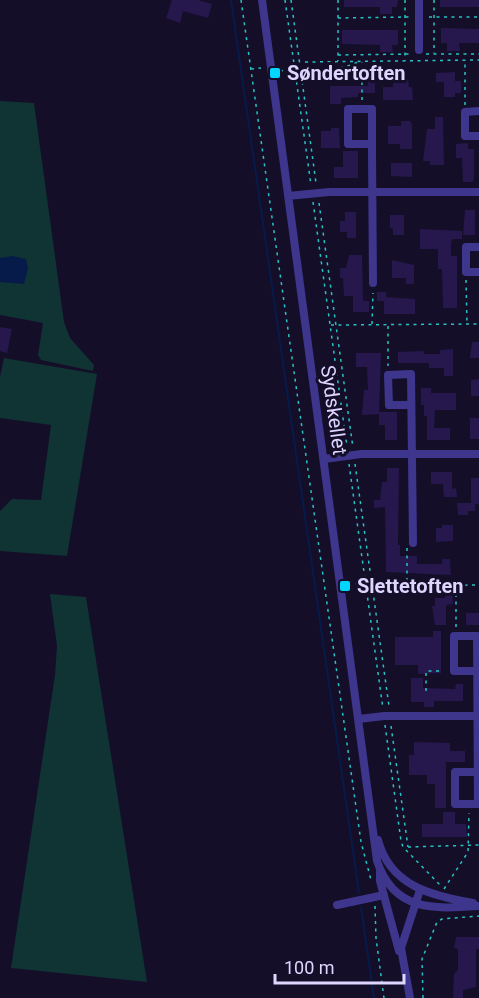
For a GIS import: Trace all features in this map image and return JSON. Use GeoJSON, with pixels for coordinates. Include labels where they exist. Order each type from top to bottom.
{"type":"FeatureCollection","features":[{"type":"Feature","properties":{"kind":"street","name":"Sydskellet"},"geometry":{"type":"LineString","coordinates":[[261,0],[374,824],[375,846],[384,895],[410,998]]}},
{"type":"Feature","properties":{"kind":"street"},"geometry":{"type":"LineString","coordinates":[[419,0],[419,53]]}},
{"type":"Feature","properties":{"kind":"street"},"geometry":{"type":"LineString","coordinates":[[372,144],[348,144],[348,109],[372,109],[373,283]]}},
{"type":"Feature","properties":{"kind":"street"},"geometry":{"type":"LineString","coordinates":[[479,111],[465,112],[465,136],[479,136]]}},
{"type":"Feature","properties":{"kind":"street"},"geometry":{"type":"LineString","coordinates":[[288,196],[317,193],[479,192]]}},
{"type":"Feature","properties":{"kind":"street"},"geometry":{"type":"LineString","coordinates":[[479,247],[466,247],[466,272],[479,272]]}},
{"type":"Feature","properties":{"kind":"street"},"geometry":{"type":"LineString","coordinates":[[411,405],[388,405],[388,375],[411,374],[413,543]]}},
{"type":"Feature","properties":{"kind":"street"},"geometry":{"type":"LineString","coordinates":[[324,459],[354,455],[479,454]]}},
{"type":"Feature","properties":{"kind":"street"},"geometry":{"type":"LineString","coordinates":[[477,671],[454,671],[454,636],[477,636],[478,716],[478,804],[455,804],[455,772],[477,772]]}},
{"type":"Feature","properties":{"kind":"street"},"geometry":{"type":"LineString","coordinates":[[359,719],[390,716],[478,716]]}},
{"type":"Feature","properties":{"kind":"street","name":"Sydskellet"},"geometry":{"type":"LineString","coordinates":[[374,824],[386,860],[403,879],[420,890],[402,941],[401,959]]}},
{"type":"Feature","properties":{"kind":"street","name":"Sydskellet"},"geometry":{"type":"LineString","coordinates":[[380,870],[395,890],[415,904]]}},
{"type":"Feature","properties":{"kind":"street"},"geometry":{"type":"LineString","coordinates":[[420,890],[442,898],[479,905]]}},
{"type":"Feature","properties":{"kind":"street"},"geometry":{"type":"LineString","coordinates":[[337,905],[384,895]]}},
{"type":"Feature","properties":{"kind":"street"},"geometry":{"type":"LineString","coordinates":[[415,904],[441,909],[479,905]]}},
{"type":"Feature","properties":{"kind":"path"},"geometry":{"type":"LineString","coordinates":[[241,0],[361,842],[374,897],[384,998]]}},
{"type":"Feature","properties":{"kind":"path"},"geometry":{"type":"LineString","coordinates":[[291,0],[408,847]]}},
{"type":"Feature","properties":{"kind":"path"},"geometry":{"type":"LineString","coordinates":[[338,0],[338,62]]}},
{"type":"Feature","properties":{"kind":"path"},"geometry":{"type":"LineString","coordinates":[[405,0],[405,61]]}},
{"type":"Feature","properties":{"kind":"path"},"geometry":{"type":"LineString","coordinates":[[434,0],[434,54]]}},
{"type":"Feature","properties":{"kind":"path"},"geometry":{"type":"LineString","coordinates":[[338,18],[479,17]]}},
{"type":"Feature","properties":{"kind":"path"},"geometry":{"type":"LineString","coordinates":[[338,55],[479,54]]}},
{"type":"Feature","properties":{"kind":"path"},"geometry":{"type":"LineString","coordinates":[[304,62],[479,60]]}},
{"type":"Feature","properties":{"kind":"path"},"geometry":{"type":"LineString","coordinates":[[465,61],[465,112]]}},
{"type":"Feature","properties":{"kind":"path"},"geometry":{"type":"LineString","coordinates":[[276,71],[333,69],[348,67],[360,62]]}},
{"type":"Feature","properties":{"kind":"path"},"geometry":{"type":"LineString","coordinates":[[360,62],[362,109]]}},
{"type":"Feature","properties":{"kind":"path"},"geometry":{"type":"LineString","coordinates":[[250,69],[261,68]]}},
{"type":"Feature","properties":{"kind":"path"},"geometry":{"type":"LineString","coordinates":[[466,272],[467,324]]}},
{"type":"Feature","properties":{"kind":"path"},"geometry":{"type":"LineString","coordinates":[[372,325],[373,283]]}},
{"type":"Feature","properties":{"kind":"path"},"geometry":{"type":"LineString","coordinates":[[330,325],[479,324]]}},
{"type":"Feature","properties":{"kind":"path"},"geometry":{"type":"LineString","coordinates":[[388,325],[388,375]]}},
{"type":"Feature","properties":{"kind":"path"},"geometry":{"type":"LineString","coordinates":[[407,586],[407,544],[413,543]]}},
{"type":"Feature","properties":{"kind":"path"},"geometry":{"type":"LineString","coordinates":[[346,584],[372,586],[479,585]]}},
{"type":"Feature","properties":{"kind":"path"},"geometry":{"type":"LineString","coordinates":[[454,636],[456,586]]}},
{"type":"Feature","properties":{"kind":"path"},"geometry":{"type":"LineString","coordinates":[[426,691],[426,671],[442,671]]}},
{"type":"Feature","properties":{"kind":"path"},"geometry":{"type":"LineString","coordinates":[[442,898],[444,889],[470,845],[469,804]]}},
{"type":"Feature","properties":{"kind":"path"},"geometry":{"type":"LineString","coordinates":[[403,847],[479,845]]}},
{"type":"Feature","properties":{"kind":"path"},"geometry":{"type":"LineString","coordinates":[[423,998],[422,958],[437,922],[442,919],[479,916]]}},
{"type":"Feature","properties":{"kind":"green space"},"geometry":{"type":"Polygon","coordinates":[[[0,101],[34,103],[64,322],[70,338],[94,365],[93,371],[41,360],[38,355],[43,323],[0,315],[0,101]]]}},
{"type":"Feature","properties":{"kind":"green space"},"geometry":{"type":"Polygon","coordinates":[[[4,358],[97,374],[67,556],[0,551],[0,511],[12,499],[41,500],[51,425],[0,418],[0,377],[4,358]]]}},
{"type":"Feature","properties":{"kind":"green space"},"geometry":{"type":"Polygon","coordinates":[[[50,594],[86,597],[147,982],[11,968],[55,675],[57,646],[50,594]]]}},
{"type":"Feature","properties":{"kind":"water"},"geometry":{"type":"Polygon","coordinates":[[[12,256],[26,259],[28,269],[24,284],[0,282],[0,258],[12,256]]]}},
{"type":"Feature","properties":{"kind":"building"},"geometry":{"type":"Polygon","coordinates":[[[172,0],[198,0],[212,4],[208,18],[183,11],[180,23],[166,18],[172,0]]]}},
{"type":"Feature","properties":{"kind":"building"},"geometry":{"type":"Polygon","coordinates":[[[344,0],[398,0],[397,7],[392,7],[392,14],[380,14],[380,7],[344,7],[344,0]]]}},
{"type":"Feature","properties":{"kind":"building"},"geometry":{"type":"Polygon","coordinates":[[[440,0],[479,0],[479,7],[440,7],[440,0]]]}},
{"type":"Feature","properties":{"kind":"building"},"geometry":{"type":"Polygon","coordinates":[[[441,28],[479,29],[479,43],[459,43],[460,51],[447,51],[447,43],[441,43],[441,28]]]}},
{"type":"Feature","properties":{"kind":"building"},"geometry":{"type":"Polygon","coordinates":[[[342,30],[398,30],[398,45],[392,45],[393,52],[380,52],[380,45],[342,44],[342,30]]]}},
{"type":"Feature","properties":{"kind":"building"},"geometry":{"type":"Polygon","coordinates":[[[455,72],[455,81],[461,81],[461,93],[455,93],[455,97],[444,97],[444,82],[436,82],[436,73],[455,72]]]}},
{"type":"Feature","properties":{"kind":"building"},"geometry":{"type":"Polygon","coordinates":[[[400,79],[408,79],[409,87],[412,87],[413,100],[383,100],[383,87],[393,87],[393,83],[399,83],[400,79]]]}},
{"type":"Feature","properties":{"kind":"building"},"geometry":{"type":"Polygon","coordinates":[[[368,80],[375,80],[375,93],[358,93],[358,97],[341,98],[341,104],[330,104],[330,86],[368,86],[368,80]]]}},
{"type":"Feature","properties":{"kind":"building"},"geometry":{"type":"Polygon","coordinates":[[[435,117],[443,117],[444,165],[430,165],[430,161],[423,161],[427,129],[435,129],[435,117]]]}},
{"type":"Feature","properties":{"kind":"building"},"geometry":{"type":"Polygon","coordinates":[[[401,121],[410,121],[412,125],[412,149],[400,149],[400,144],[388,144],[388,126],[401,126],[401,121]]]}},
{"type":"Feature","properties":{"kind":"building"},"geometry":{"type":"Polygon","coordinates":[[[331,128],[339,128],[340,148],[321,148],[321,131],[331,131],[331,128]]]}},
{"type":"Feature","properties":{"kind":"building"},"geometry":{"type":"Polygon","coordinates":[[[468,143],[468,149],[474,149],[474,177],[473,182],[463,182],[462,158],[456,158],[456,144],[468,143]]]}},
{"type":"Feature","properties":{"kind":"building"},"geometry":{"type":"Polygon","coordinates":[[[343,151],[358,151],[358,178],[334,178],[334,167],[343,167],[343,151]]]}},
{"type":"Feature","properties":{"kind":"building"},"geometry":{"type":"Polygon","coordinates":[[[391,163],[412,163],[412,177],[391,176],[391,163]]]}},
{"type":"Feature","properties":{"kind":"building"},"geometry":{"type":"Polygon","coordinates":[[[465,210],[475,210],[475,235],[463,235],[465,210]]]}},
{"type":"Feature","properties":{"kind":"building"},"geometry":{"type":"Polygon","coordinates":[[[345,212],[356,212],[356,238],[347,238],[347,232],[340,232],[340,221],[345,221],[345,212]]]}},
{"type":"Feature","properties":{"kind":"building"},"geometry":{"type":"Polygon","coordinates":[[[390,215],[404,215],[404,235],[393,235],[393,228],[390,228],[390,215]]]}},
{"type":"Feature","properties":{"kind":"building"},"geometry":{"type":"Polygon","coordinates":[[[420,229],[462,231],[462,239],[453,239],[451,242],[451,256],[457,256],[457,308],[443,308],[442,269],[438,269],[438,249],[420,249],[420,229]]]}},
{"type":"Feature","properties":{"kind":"building"},"geometry":{"type":"Polygon","coordinates":[[[349,255],[362,255],[363,301],[369,301],[369,312],[353,312],[353,296],[344,296],[340,268],[346,268],[349,255]]]}},
{"type":"Feature","properties":{"kind":"building"},"geometry":{"type":"Polygon","coordinates":[[[392,260],[414,265],[414,284],[406,284],[406,278],[392,278],[392,260]]]}},
{"type":"Feature","properties":{"kind":"building"},"geometry":{"type":"Polygon","coordinates":[[[377,292],[386,292],[386,297],[415,299],[415,314],[384,314],[384,301],[377,301],[377,292]]]}},
{"type":"Feature","properties":{"kind":"building"},"geometry":{"type":"Polygon","coordinates":[[[0,327],[12,329],[7,353],[0,351],[0,327]]]}},
{"type":"Feature","properties":{"kind":"building"},"geometry":{"type":"Polygon","coordinates":[[[472,342],[479,342],[479,358],[470,358],[472,342]]]}},
{"type":"Feature","properties":{"kind":"building"},"geometry":{"type":"Polygon","coordinates":[[[453,349],[453,376],[444,376],[444,368],[429,368],[429,363],[398,363],[398,352],[424,351],[424,354],[440,354],[440,350],[453,349]]]}},
{"type":"Feature","properties":{"kind":"building"},"geometry":{"type":"Polygon","coordinates":[[[356,353],[381,353],[379,414],[362,415],[364,390],[368,390],[367,367],[356,367],[356,353]]]}},
{"type":"Feature","properties":{"kind":"building"},"geometry":{"type":"Polygon","coordinates":[[[479,379],[479,396],[471,396],[471,380],[479,379]]]}},
{"type":"Feature","properties":{"kind":"building"},"geometry":{"type":"Polygon","coordinates":[[[421,388],[431,388],[431,393],[456,393],[456,410],[435,410],[434,428],[450,428],[450,440],[427,440],[427,416],[424,416],[424,405],[421,405],[421,388]]]}},
{"type":"Feature","properties":{"kind":"building"},"geometry":{"type":"Polygon","coordinates":[[[379,412],[397,412],[397,440],[385,440],[385,425],[379,425],[379,412]]]}},
{"type":"Feature","properties":{"kind":"building"},"geometry":{"type":"Polygon","coordinates":[[[470,418],[479,418],[479,439],[470,439],[470,418]]]}},
{"type":"Feature","properties":{"kind":"building"},"geometry":{"type":"Polygon","coordinates":[[[387,468],[399,468],[398,545],[400,545],[400,556],[417,556],[417,564],[442,564],[442,559],[450,559],[451,575],[386,572],[385,507],[374,508],[374,500],[380,500],[382,482],[387,482],[387,468]]]}},
{"type":"Feature","properties":{"kind":"building"},"geometry":{"type":"Polygon","coordinates":[[[431,472],[452,472],[452,489],[456,488],[457,497],[444,497],[443,484],[431,484],[431,472]]]}},
{"type":"Feature","properties":{"kind":"building"},"geometry":{"type":"Polygon","coordinates":[[[471,478],[479,478],[479,504],[475,504],[475,511],[468,511],[468,515],[458,515],[457,503],[471,503],[471,478]]]}},
{"type":"Feature","properties":{"kind":"building"},"geometry":{"type":"Polygon","coordinates":[[[442,525],[453,525],[453,541],[436,542],[436,528],[442,528],[442,525]]]}},
{"type":"Feature","properties":{"kind":"building"},"geometry":{"type":"Polygon","coordinates":[[[445,592],[452,592],[453,604],[446,605],[446,625],[435,625],[432,606],[435,606],[435,598],[445,598],[445,592]]]}},
{"type":"Feature","properties":{"kind":"building"},"geometry":{"type":"Polygon","coordinates":[[[466,613],[479,613],[479,625],[466,625],[466,613]]]}},
{"type":"Feature","properties":{"kind":"building"},"geometry":{"type":"Polygon","coordinates":[[[433,631],[441,631],[441,673],[418,674],[418,665],[395,665],[395,637],[433,637],[433,631]]]}},
{"type":"Feature","properties":{"kind":"building"},"geometry":{"type":"Polygon","coordinates":[[[411,678],[423,678],[423,688],[455,689],[456,684],[463,684],[463,701],[434,701],[434,707],[424,707],[424,702],[411,702],[411,678]]]}},
{"type":"Feature","properties":{"kind":"building"},"geometry":{"type":"Polygon","coordinates":[[[414,742],[450,743],[450,751],[465,751],[465,762],[446,762],[446,808],[435,808],[435,784],[427,784],[427,775],[409,775],[409,755],[414,755],[414,742]]]}},
{"type":"Feature","properties":{"kind":"building"},"geometry":{"type":"Polygon","coordinates":[[[443,812],[455,812],[455,824],[466,824],[467,837],[422,837],[422,824],[443,824],[443,812]]]}},
{"type":"Feature","properties":{"kind":"building"},"geometry":{"type":"Polygon","coordinates":[[[456,937],[479,937],[479,949],[476,949],[476,987],[463,990],[463,998],[453,998],[454,974],[458,970],[458,949],[454,948],[456,937]]]}},
{"type":"Feature","properties":{"kind":"waterway"},"geometry":{"type":"LineString","coordinates":[[231,0],[359,893]]}},
{"type":"Feature","properties":{"kind":"waterway"},"geometry":{"type":"LineString","coordinates":[[361,907],[374,998]]}},
{"type":"Feature","properties":{"kind":"place","name":"Søndertoften"},"geometry":{"type":"Point","coordinates":[275,73]}},
{"type":"Feature","properties":{"kind":"place","name":"Slettetoften"},"geometry":{"type":"Point","coordinates":[345,586]}}]}
